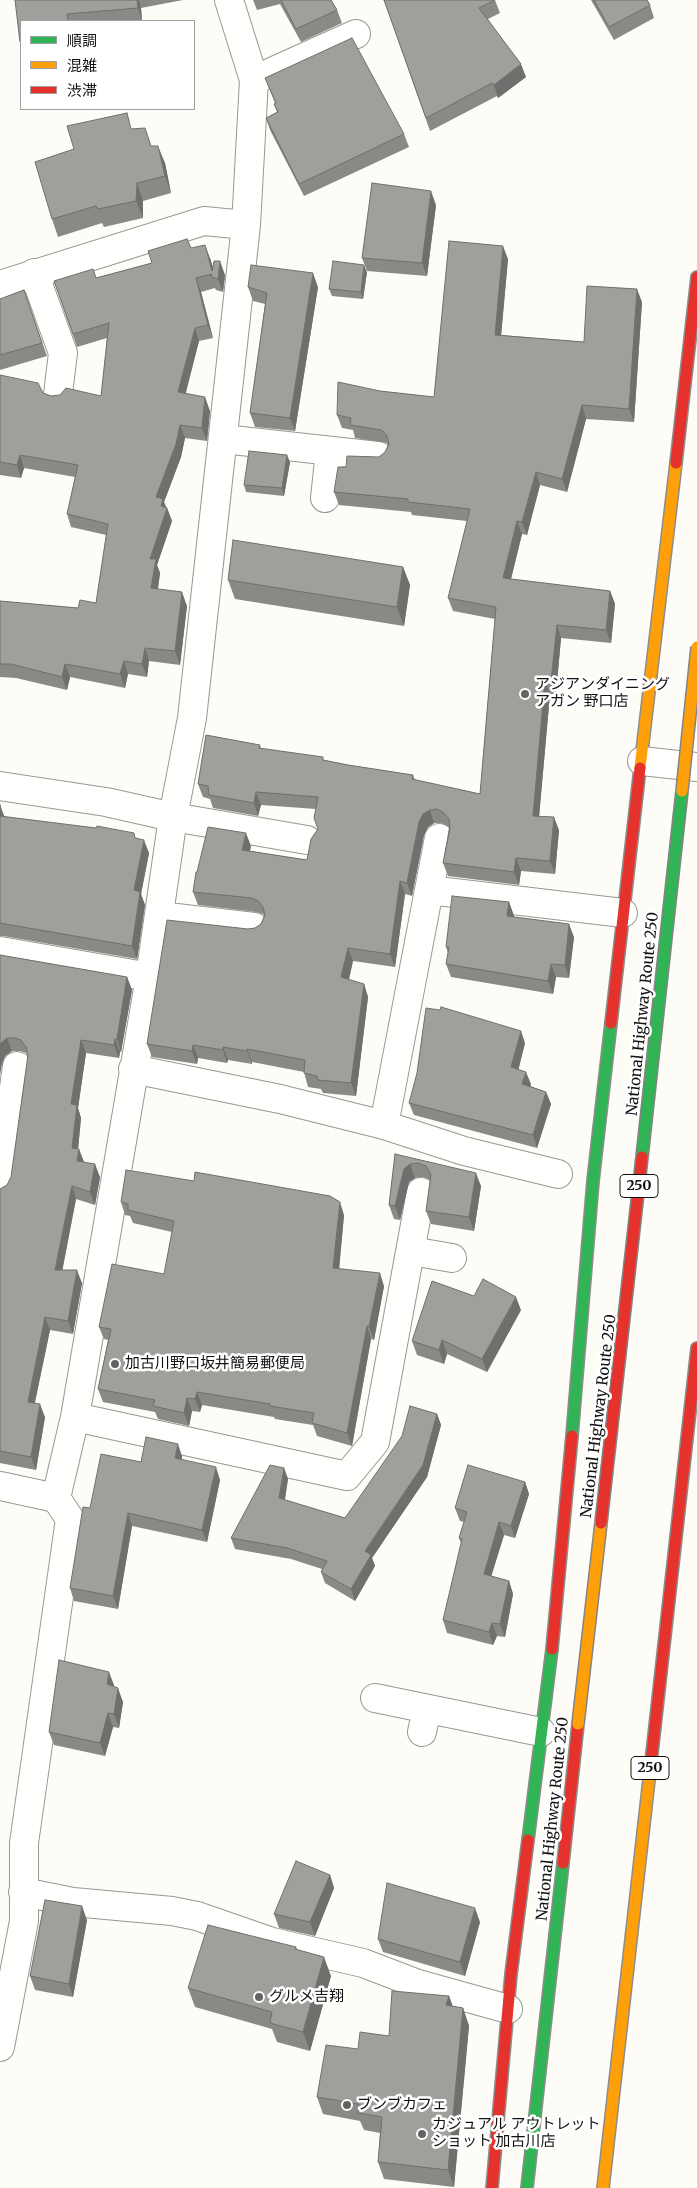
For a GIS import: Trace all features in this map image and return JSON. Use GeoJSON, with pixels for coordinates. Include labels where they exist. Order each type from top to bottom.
{"type":"FeatureCollection","features":[{"type":"Feature","properties":{"kind":"main road"},"geometry":{"type":"LineString","coordinates":[[492,2188],[508,2009],[552,1648],[575,1406],[593,1181],[697,277]]}},
{"type":"Feature","properties":{"kind":"main road","name":"National Highway Route 250"},"geometry":{"type":"LineString","coordinates":[[527,2188],[627,1301],[697,647]]}},
{"type":"Feature","properties":{"kind":"main road","name":"250"},"geometry":{"type":"LineString","coordinates":[[603,2188],[697,1348]]}},
{"type":"Feature","properties":{"kind":"street"},"geometry":{"type":"LineString","coordinates":[[56,1498],[75,1417],[150,977],[173,817],[192,718],[246,226],[254,80],[229,0]]}},
{"type":"Feature","properties":{"kind":"street"},"geometry":{"type":"LineString","coordinates":[[254,80],[356,34]]}},
{"type":"Feature","properties":{"kind":"street"},"geometry":{"type":"LineString","coordinates":[[0,286],[34,273],[204,221],[246,226]]}},
{"type":"Feature","properties":{"kind":"street"},"geometry":{"type":"LineString","coordinates":[[34,273],[63,353],[58,394]]}},
{"type":"Feature","properties":{"kind":"street"},"geometry":{"type":"LineString","coordinates":[[223,440],[378,456]]}},
{"type":"Feature","properties":{"kind":"street"},"geometry":{"type":"LineString","coordinates":[[325,498],[330,451]]}},
{"type":"Feature","properties":{"kind":"street"},"geometry":{"type":"LineString","coordinates":[[642,761],[697,767]]}},
{"type":"Feature","properties":{"kind":"street"},"geometry":{"type":"LineString","coordinates":[[0,786],[106,802],[173,817],[307,840]]}},
{"type":"Feature","properties":{"kind":"street"},"geometry":{"type":"LineString","coordinates":[[384,1125],[439,838]]}},
{"type":"Feature","properties":{"kind":"street"},"geometry":{"type":"LineString","coordinates":[[429,890],[623,913]]}},
{"type":"Feature","properties":{"kind":"street"},"geometry":{"type":"LineString","coordinates":[[159,916],[254,927]]}},
{"type":"Feature","properties":{"kind":"street"},"geometry":{"type":"LineString","coordinates":[[0,950],[150,977]]}},
{"type":"Feature","properties":{"kind":"street"},"geometry":{"type":"LineString","coordinates":[[0,1188],[18,1066]]}},
{"type":"Feature","properties":{"kind":"street"},"geometry":{"type":"LineString","coordinates":[[133,1069],[280,1099],[384,1125],[464,1151],[558,1174]]}},
{"type":"Feature","properties":{"kind":"street"},"geometry":{"type":"LineString","coordinates":[[75,1417],[347,1476],[375,1442],[421,1192]]}},
{"type":"Feature","properties":{"kind":"street"},"geometry":{"type":"LineString","coordinates":[[411,1251],[452,1258]]}},
{"type":"Feature","properties":{"kind":"street"},"geometry":{"type":"LineString","coordinates":[[0,1486],[56,1498],[70,1520],[24,1843],[24,1921],[0,2047]]}},
{"type":"Feature","properties":{"kind":"street"},"geometry":{"type":"LineString","coordinates":[[375,1698],[424,1720],[541,1732]]}},
{"type":"Feature","properties":{"kind":"street"},"geometry":{"type":"LineString","coordinates":[[24,1892],[74,1902],[172,1911],[197,1916],[272,1942],[363,1964],[418,1984],[508,2009]]}},
{"type":"Feature","properties":{"kind":"building"},"geometry":{"type":"Polygon","coordinates":[[[15,0],[137,0],[138,8],[67,14],[68,20],[20,20],[20,42],[15,0]]]}},
{"type":"Feature","properties":{"kind":"building"},"geometry":{"type":"Polygon","coordinates":[[[281,0],[331,0],[337,10],[296,29],[281,0]]]}},
{"type":"Feature","properties":{"kind":"building"},"geometry":{"type":"Polygon","coordinates":[[[384,0],[495,0],[479,8],[521,64],[494,85],[492,83],[426,118],[384,0]]]}},
{"type":"Feature","properties":{"kind":"building"},"geometry":{"type":"Polygon","coordinates":[[[594,0],[647,0],[650,5],[609,27],[594,0]]]}},
{"type":"Feature","properties":{"kind":"building"},"geometry":{"type":"Polygon","coordinates":[[[352,38],[404,134],[299,184],[266,118],[278,112],[265,78],[352,38]]]}},
{"type":"Feature","properties":{"kind":"building"},"geometry":{"type":"Polygon","coordinates":[[[127,113],[131,129],[145,128],[151,146],[158,146],[165,176],[137,183],[136,201],[98,209],[96,206],[52,219],[35,162],[74,149],[67,126],[127,113]]]}},
{"type":"Feature","properties":{"kind":"building"},"geometry":{"type":"Polygon","coordinates":[[[372,183],[431,191],[422,263],[362,258],[372,183]]]}},
{"type":"Feature","properties":{"kind":"building"},"geometry":{"type":"Polygon","coordinates":[[[187,239],[191,248],[205,245],[212,271],[214,261],[220,261],[218,279],[211,277],[212,274],[196,278],[208,325],[195,328],[178,392],[205,397],[202,428],[180,425],[176,444],[156,497],[163,499],[161,506],[167,508],[150,559],[156,559],[151,588],[182,592],[175,651],[145,648],[142,664],[124,661],[120,674],[65,664],[62,677],[11,664],[0,664],[0,601],[78,608],[80,600],[96,603],[108,524],[67,514],[78,465],[20,455],[17,465],[0,462],[0,375],[38,383],[43,393],[51,396],[60,395],[66,388],[101,396],[109,323],[73,334],[54,281],[93,269],[96,278],[152,263],[148,251],[187,239]]]}},
{"type":"Feature","properties":{"kind":"building"},"geometry":{"type":"Polygon","coordinates":[[[449,241],[503,246],[495,335],[584,342],[587,286],[637,289],[629,409],[582,405],[562,479],[536,472],[522,522],[517,521],[503,578],[610,591],[606,630],[557,625],[551,681],[545,680],[533,816],[554,817],[550,861],[516,858],[514,872],[443,863],[450,828],[449,819],[437,809],[423,814],[419,822],[407,883],[400,881],[390,954],[348,948],[341,977],[364,984],[351,1083],[318,1080],[317,1076],[304,1073],[305,1060],[247,1049],[247,1051],[223,1047],[223,1050],[193,1045],[192,1051],[147,1044],[167,920],[248,929],[255,928],[261,924],[265,915],[263,907],[252,898],[193,892],[196,872],[208,827],[246,833],[242,850],[307,860],[311,839],[318,829],[314,818],[318,797],[256,792],[254,803],[209,795],[208,786],[198,784],[206,735],[260,745],[259,748],[323,757],[323,760],[348,765],[413,775],[412,779],[480,794],[496,607],[448,598],[470,509],[408,502],[408,499],[334,492],[338,467],[346,467],[347,456],[379,457],[385,452],[389,444],[387,436],[382,430],[350,425],[351,418],[337,415],[338,382],[380,391],[434,397],[449,241]]]}},
{"type":"Feature","properties":{"kind":"building"},"geometry":{"type":"Polygon","coordinates":[[[333,261],[364,265],[361,292],[329,289],[333,261]]]}},
{"type":"Feature","properties":{"kind":"building"},"geometry":{"type":"Polygon","coordinates":[[[251,265],[313,273],[290,418],[250,413],[267,293],[248,287],[251,265]]]}},
{"type":"Feature","properties":{"kind":"building"},"geometry":{"type":"Polygon","coordinates":[[[24,290],[42,343],[0,355],[0,299],[24,290]]]}},
{"type":"Feature","properties":{"kind":"building"},"geometry":{"type":"Polygon","coordinates":[[[249,451],[287,455],[282,488],[244,485],[249,451]]]}},
{"type":"Feature","properties":{"kind":"building"},"geometry":{"type":"Polygon","coordinates":[[[233,540],[403,567],[397,607],[228,580],[233,540]]]}},
{"type":"Feature","properties":{"kind":"building"},"geometry":{"type":"Polygon","coordinates":[[[0,816],[96,828],[97,826],[134,833],[135,838],[144,840],[134,890],[140,892],[132,946],[0,923],[0,816]]]}},
{"type":"Feature","properties":{"kind":"building"},"geometry":{"type":"Polygon","coordinates":[[[452,896],[509,902],[507,916],[569,924],[565,965],[551,964],[548,981],[446,964],[452,896]]]}},
{"type":"Feature","properties":{"kind":"building"},"geometry":{"type":"Polygon","coordinates":[[[0,955],[127,977],[117,1039],[115,1039],[114,1045],[81,1040],[71,1104],[77,1105],[72,1148],[79,1149],[77,1161],[95,1164],[90,1192],[72,1186],[55,1270],[77,1270],[68,1321],[45,1317],[28,1402],[40,1404],[31,1457],[0,1451],[0,1189],[7,1185],[11,1177],[28,1055],[26,1047],[21,1040],[7,1038],[0,1044],[0,955]]]}},
{"type":"Feature","properties":{"kind":"building"},"geometry":{"type":"Polygon","coordinates":[[[441,1007],[521,1031],[511,1067],[526,1072],[522,1084],[546,1092],[533,1135],[409,1103],[417,1073],[426,1008],[440,1010],[441,1007]]]}},
{"type":"Feature","properties":{"kind":"building"},"geometry":{"type":"Polygon","coordinates":[[[395,1154],[476,1173],[469,1217],[426,1211],[431,1174],[426,1166],[418,1163],[410,1164],[404,1169],[395,1206],[389,1205],[395,1154]]]}},
{"type":"Feature","properties":{"kind":"building"},"geometry":{"type":"Polygon","coordinates":[[[126,1170],[194,1181],[195,1172],[330,1196],[340,1202],[333,1268],[380,1273],[369,1327],[367,1326],[347,1433],[312,1423],[314,1413],[270,1406],[270,1404],[197,1392],[195,1399],[187,1398],[184,1413],[153,1406],[155,1400],[98,1389],[111,1329],[99,1327],[112,1264],[164,1274],[174,1221],[128,1210],[128,1204],[121,1202],[126,1170]]]}},
{"type":"Feature","properties":{"kind":"building"},"geometry":{"type":"Polygon","coordinates":[[[483,1279],[516,1297],[482,1359],[442,1340],[439,1350],[412,1341],[432,1281],[474,1296],[483,1279]]]}},
{"type":"Feature","properties":{"kind":"building"},"geometry":{"type":"Polygon","coordinates":[[[410,1406],[437,1414],[423,1465],[365,1551],[371,1555],[351,1589],[321,1572],[327,1561],[287,1548],[231,1538],[270,1465],[284,1468],[279,1498],[345,1518],[402,1436],[410,1406]]]}},
{"type":"Feature","properties":{"kind":"building"},"geometry":{"type":"Polygon","coordinates":[[[146,1437],[178,1444],[175,1458],[216,1467],[202,1530],[128,1513],[113,1596],[70,1588],[83,1507],[90,1508],[101,1454],[141,1462],[146,1437]]]}},
{"type":"Feature","properties":{"kind":"building"},"geometry":{"type":"Polygon","coordinates":[[[468,1465],[525,1482],[511,1526],[499,1522],[484,1574],[509,1581],[500,1624],[492,1623],[489,1632],[443,1620],[462,1539],[459,1538],[467,1512],[455,1508],[468,1465]]]}},
{"type":"Feature","properties":{"kind":"building"},"geometry":{"type":"Polygon","coordinates":[[[59,1660],[109,1672],[107,1684],[118,1688],[114,1714],[108,1713],[100,1743],[49,1732],[59,1660]]]}},
{"type":"Feature","properties":{"kind":"building"},"geometry":{"type":"Polygon","coordinates":[[[296,1861],[330,1875],[310,1922],[274,1914],[296,1861]]]}},
{"type":"Feature","properties":{"kind":"building"},"geometry":{"type":"Polygon","coordinates":[[[387,1883],[475,1908],[460,1962],[378,1939],[387,1883]]]}},
{"type":"Feature","properties":{"kind":"building"},"geometry":{"type":"Polygon","coordinates":[[[45,1900],[82,1906],[69,1984],[30,1976],[45,1900]]]}},
{"type":"Feature","properties":{"kind":"building"},"geometry":{"type":"Polygon","coordinates":[[[208,1925],[296,1947],[295,1949],[324,1957],[303,2032],[270,2023],[272,2012],[188,1988],[208,1925]]]}},
{"type":"Feature","properties":{"kind":"building"},"geometry":{"type":"Polygon","coordinates":[[[392,1991],[449,1996],[446,2005],[463,2008],[448,2170],[378,2162],[382,2117],[358,2113],[359,2104],[317,2097],[326,2045],[358,2049],[360,2032],[389,2036],[392,1991]]]}},
{"type":"Feature","properties":{"kind":"traffic: fast"},"geometry":{"type":"LineString","coordinates":[[642,1157],[682,791]]}},
{"type":"Feature","properties":{"kind":"traffic: fast"},"geometry":{"type":"LineString","coordinates":[[572,1436],[593,1181],[611,1023]]}},
{"type":"Feature","properties":{"kind":"traffic: fast"},"geometry":{"type":"LineString","coordinates":[[528,1840],[552,1649]]}},
{"type":"Feature","properties":{"kind":"traffic: fast"},"geometry":{"type":"LineString","coordinates":[[527,2188],[563,1863]]}},
{"type":"Feature","properties":{"kind":"traffic: slow"},"geometry":{"type":"LineString","coordinates":[[640,768],[676,463]]}},
{"type":"Feature","properties":{"kind":"traffic: slow"},"geometry":{"type":"LineString","coordinates":[[682,791],[697,647]]}},
{"type":"Feature","properties":{"kind":"traffic: slow"},"geometry":{"type":"LineString","coordinates":[[578,1724],[601,1523]]}},
{"type":"Feature","properties":{"kind":"traffic: slow"},"geometry":{"type":"LineString","coordinates":[[603,2188],[651,1762]]}},
{"type":"Feature","properties":{"kind":"traffic: jam"},"geometry":{"type":"LineString","coordinates":[[676,463],[697,277]]}},
{"type":"Feature","properties":{"kind":"traffic: jam"},"geometry":{"type":"LineString","coordinates":[[611,1023],[640,768]]}},
{"type":"Feature","properties":{"kind":"traffic: jam"},"geometry":{"type":"LineString","coordinates":[[601,1523],[642,1157]]}},
{"type":"Feature","properties":{"kind":"traffic: jam"},"geometry":{"type":"LineString","coordinates":[[651,1762],[697,1348]]}},
{"type":"Feature","properties":{"kind":"traffic: jam"},"geometry":{"type":"LineString","coordinates":[[552,1649],[572,1436]]}},
{"type":"Feature","properties":{"kind":"traffic: jam"},"geometry":{"type":"LineString","coordinates":[[563,1863],[578,1724]]}},
{"type":"Feature","properties":{"kind":"traffic: jam"},"geometry":{"type":"LineString","coordinates":[[492,2188],[511,1974],[528,1840]]}},
{"type":"Feature","properties":{"kind":"place","name":"アジアンダイニング アガン 野口店"},"geometry":{"type":"Point","coordinates":[525,694]}},
{"type":"Feature","properties":{"kind":"place","name":"加古川野口坂井簡易郵便局"},"geometry":{"type":"Point","coordinates":[115,1364]}},
{"type":"Feature","properties":{"kind":"place","name":"グルメ吉翔"},"geometry":{"type":"Point","coordinates":[259,1997]}},
{"type":"Feature","properties":{"kind":"place","name":"ブンブカフェ"},"geometry":{"type":"Point","coordinates":[347,2105]}},
{"type":"Feature","properties":{"kind":"place","name":"カジュアル アウトレット ショット 加古川店"},"geometry":{"type":"Point","coordinates":[422,2134]}}]}
